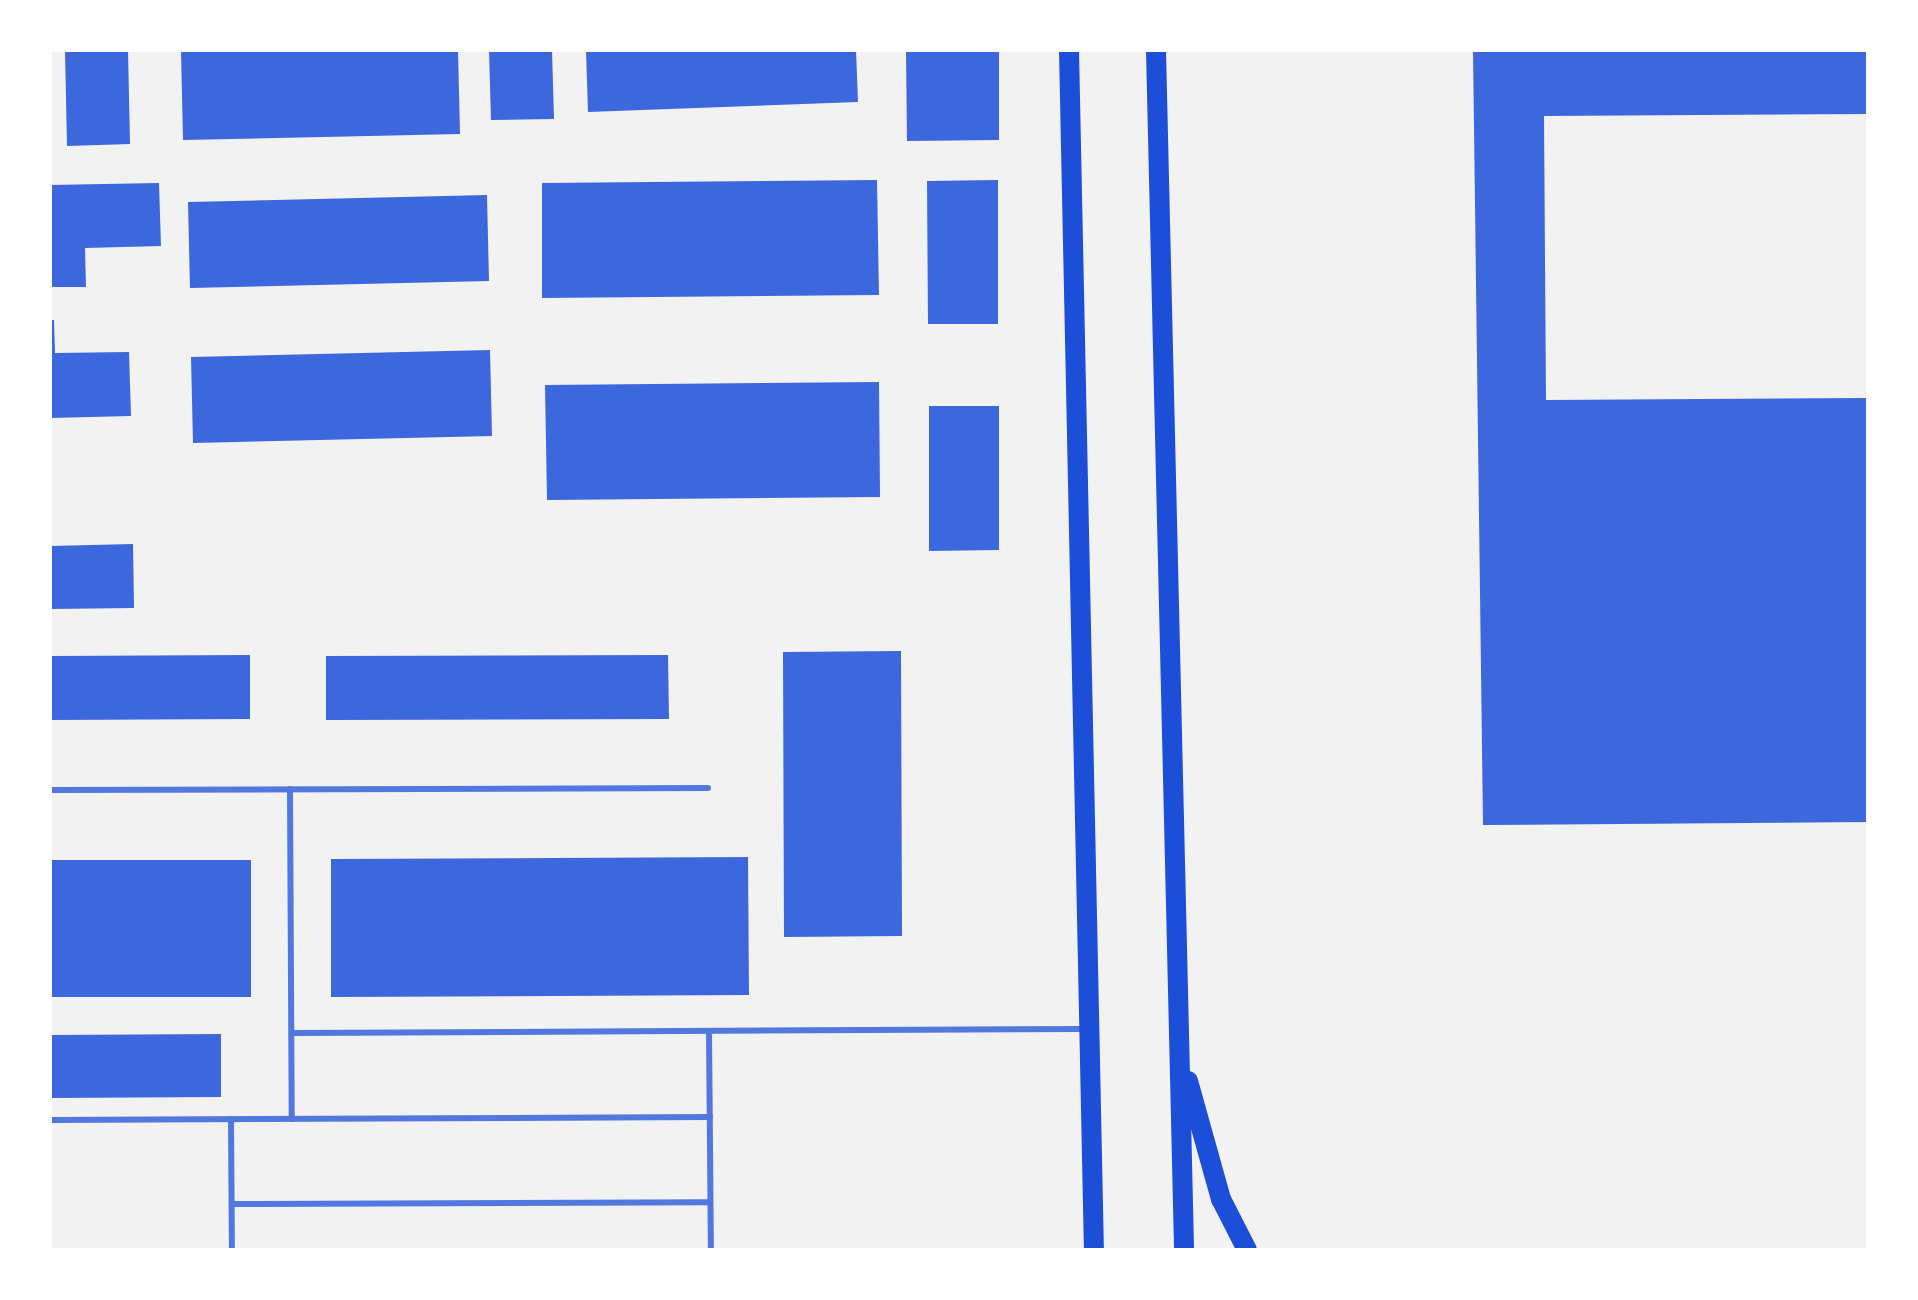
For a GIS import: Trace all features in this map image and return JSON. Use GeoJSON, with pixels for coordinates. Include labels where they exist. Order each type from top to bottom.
{"type":"FeatureCollection","features":[{"type":"Feature","properties":{"kind":"main road"},"geometry":{"type":"LineString","coordinates":[[1069,50],[1094,1250]]}},
{"type":"Feature","properties":{"kind":"main road"},"geometry":{"type":"LineString","coordinates":[[1156,50],[1184,1250]]}},
{"type":"Feature","properties":{"kind":"main road"},"geometry":{"type":"LineString","coordinates":[[1180,1050],[1221,1199],[1247,1250]]}},
{"type":"Feature","properties":{"kind":"lane"},"geometry":{"type":"LineString","coordinates":[[50,790],[708,788]]}},
{"type":"Feature","properties":{"kind":"lane"},"geometry":{"type":"LineString","coordinates":[[290,789],[292,1119]]}},
{"type":"Feature","properties":{"kind":"lane"},"geometry":{"type":"LineString","coordinates":[[292,1033],[1090,1029]]}},
{"type":"Feature","properties":{"kind":"lane"},"geometry":{"type":"LineString","coordinates":[[709,1031],[711,1250]]}},
{"type":"Feature","properties":{"kind":"lane"},"geometry":{"type":"LineString","coordinates":[[50,1120],[710,1117]]}},
{"type":"Feature","properties":{"kind":"lane"},"geometry":{"type":"LineString","coordinates":[[231,1119],[232,1250]]}},
{"type":"Feature","properties":{"kind":"lane"},"geometry":{"type":"LineString","coordinates":[[232,1204],[710,1202]]}},
{"type":"Feature","properties":{"kind":"building"},"geometry":{"type":"Polygon","coordinates":[[[65,50],[128,50],[130,144],[67,146],[65,50]]]}},
{"type":"Feature","properties":{"kind":"building"},"geometry":{"type":"Polygon","coordinates":[[[181,50],[458,50],[460,134],[183,140],[181,50]]]}},
{"type":"Feature","properties":{"kind":"building"},"geometry":{"type":"Polygon","coordinates":[[[489,50],[552,50],[554,119],[491,120],[489,50]]]}},
{"type":"Feature","properties":{"kind":"building"},"geometry":{"type":"Polygon","coordinates":[[[586,50],[856,50],[858,102],[588,112],[586,50]]]}},
{"type":"Feature","properties":{"kind":"building"},"geometry":{"type":"Polygon","coordinates":[[[906,50],[999,50],[999,140],[907,141],[906,50]]]}},
{"type":"Feature","properties":{"kind":"building"},"geometry":{"type":"Polygon","coordinates":[[[1473,50],[1868,50],[1868,114],[1544,116],[1546,400],[1868,398],[1868,822],[1483,825],[1473,50]]]}},
{"type":"Feature","properties":{"kind":"building"},"geometry":{"type":"Polygon","coordinates":[[[877,180],[879,295],[542,298],[542,183],[877,180]]]}},
{"type":"Feature","properties":{"kind":"building"},"geometry":{"type":"Polygon","coordinates":[[[998,180],[998,324],[928,324],[927,181],[998,180]]]}},
{"type":"Feature","properties":{"kind":"building"},"geometry":{"type":"Polygon","coordinates":[[[159,183],[161,246],[85,248],[86,287],[50,287],[50,185],[159,183]]]}},
{"type":"Feature","properties":{"kind":"building"},"geometry":{"type":"Polygon","coordinates":[[[487,195],[489,281],[190,288],[188,202],[487,195]]]}},
{"type":"Feature","properties":{"kind":"building"},"geometry":{"type":"Polygon","coordinates":[[[50,320],[54,320],[55,353],[129,352],[131,416],[50,418],[50,320]]]}},
{"type":"Feature","properties":{"kind":"building"},"geometry":{"type":"Polygon","coordinates":[[[490,350],[492,436],[193,443],[191,357],[490,350]]]}},
{"type":"Feature","properties":{"kind":"building"},"geometry":{"type":"Polygon","coordinates":[[[879,382],[880,497],[547,500],[545,385],[879,382]]]}},
{"type":"Feature","properties":{"kind":"building"},"geometry":{"type":"Polygon","coordinates":[[[929,406],[999,406],[999,550],[929,551],[929,406]]]}},
{"type":"Feature","properties":{"kind":"building"},"geometry":{"type":"Polygon","coordinates":[[[133,544],[134,608],[50,609],[50,546],[133,544]]]}},
{"type":"Feature","properties":{"kind":"building"},"geometry":{"type":"Polygon","coordinates":[[[901,651],[902,936],[784,937],[783,652],[901,651]]]}},
{"type":"Feature","properties":{"kind":"building"},"geometry":{"type":"Polygon","coordinates":[[[250,655],[250,719],[50,720],[50,656],[250,655]]]}},
{"type":"Feature","properties":{"kind":"building"},"geometry":{"type":"Polygon","coordinates":[[[668,655],[669,719],[326,720],[326,656],[668,655]]]}},
{"type":"Feature","properties":{"kind":"building"},"geometry":{"type":"Polygon","coordinates":[[[748,857],[749,995],[331,997],[331,859],[748,857]]]}},
{"type":"Feature","properties":{"kind":"building"},"geometry":{"type":"Polygon","coordinates":[[[50,860],[251,860],[251,997],[50,997],[50,860]]]}},
{"type":"Feature","properties":{"kind":"building"},"geometry":{"type":"Polygon","coordinates":[[[221,1034],[221,1097],[50,1098],[50,1035],[221,1034]]]}}]}
